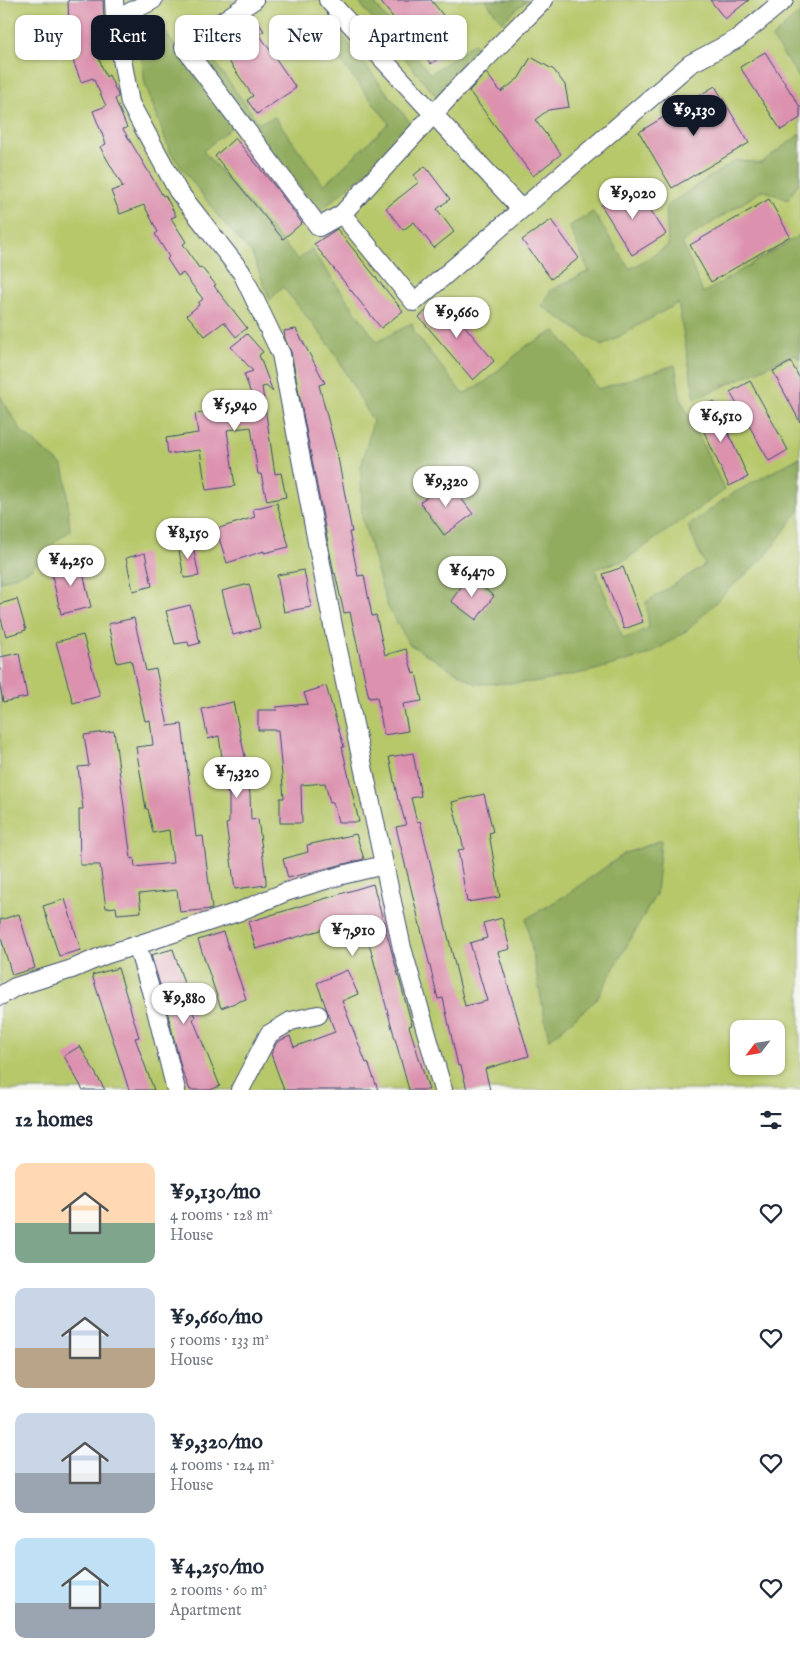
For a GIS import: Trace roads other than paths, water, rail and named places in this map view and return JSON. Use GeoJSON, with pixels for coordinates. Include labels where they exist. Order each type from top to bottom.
{"type":"FeatureCollection","features":[{"type":"Feature","properties":{"kind":"street"},"geometry":{"type":"LineString","coordinates":[[114,0],[115,15]]}},
{"type":"Feature","properties":{"kind":"street"},"geometry":{"type":"LineString","coordinates":[[124,15],[153,0]]}},
{"type":"Feature","properties":{"kind":"street"},"geometry":{"type":"LineString","coordinates":[[254,0],[184,47],[319,227],[342,214],[434,114],[544,0]]}},
{"type":"Feature","properties":{"kind":"street"},"geometry":{"type":"LineString","coordinates":[[328,0],[522,210]]}},
{"type":"Feature","properties":{"kind":"street"},"geometry":{"type":"LineString","coordinates":[[342,214],[414,302],[690,64],[737,39],[784,0]]}},
{"type":"Feature","properties":{"kind":"street"},"geometry":{"type":"LineString","coordinates":[[122,60],[130,103],[178,191],[242,273],[281,354],[334,631],[402,948],[443,1090]]}},
{"type":"Feature","properties":{"kind":"street"},"geometry":{"type":"LineString","coordinates":[[0,996],[15,986],[72,969],[105,955],[238,912],[286,892],[342,875],[384,865]]}},
{"type":"Feature","properties":{"kind":"street"},"geometry":{"type":"LineString","coordinates":[[137,945],[153,998],[176,1090]]}},
{"type":"Feature","properties":{"kind":"street"},"geometry":{"type":"LineString","coordinates":[[240,1090],[269,1034],[291,1021],[318,1015]]}}]}
